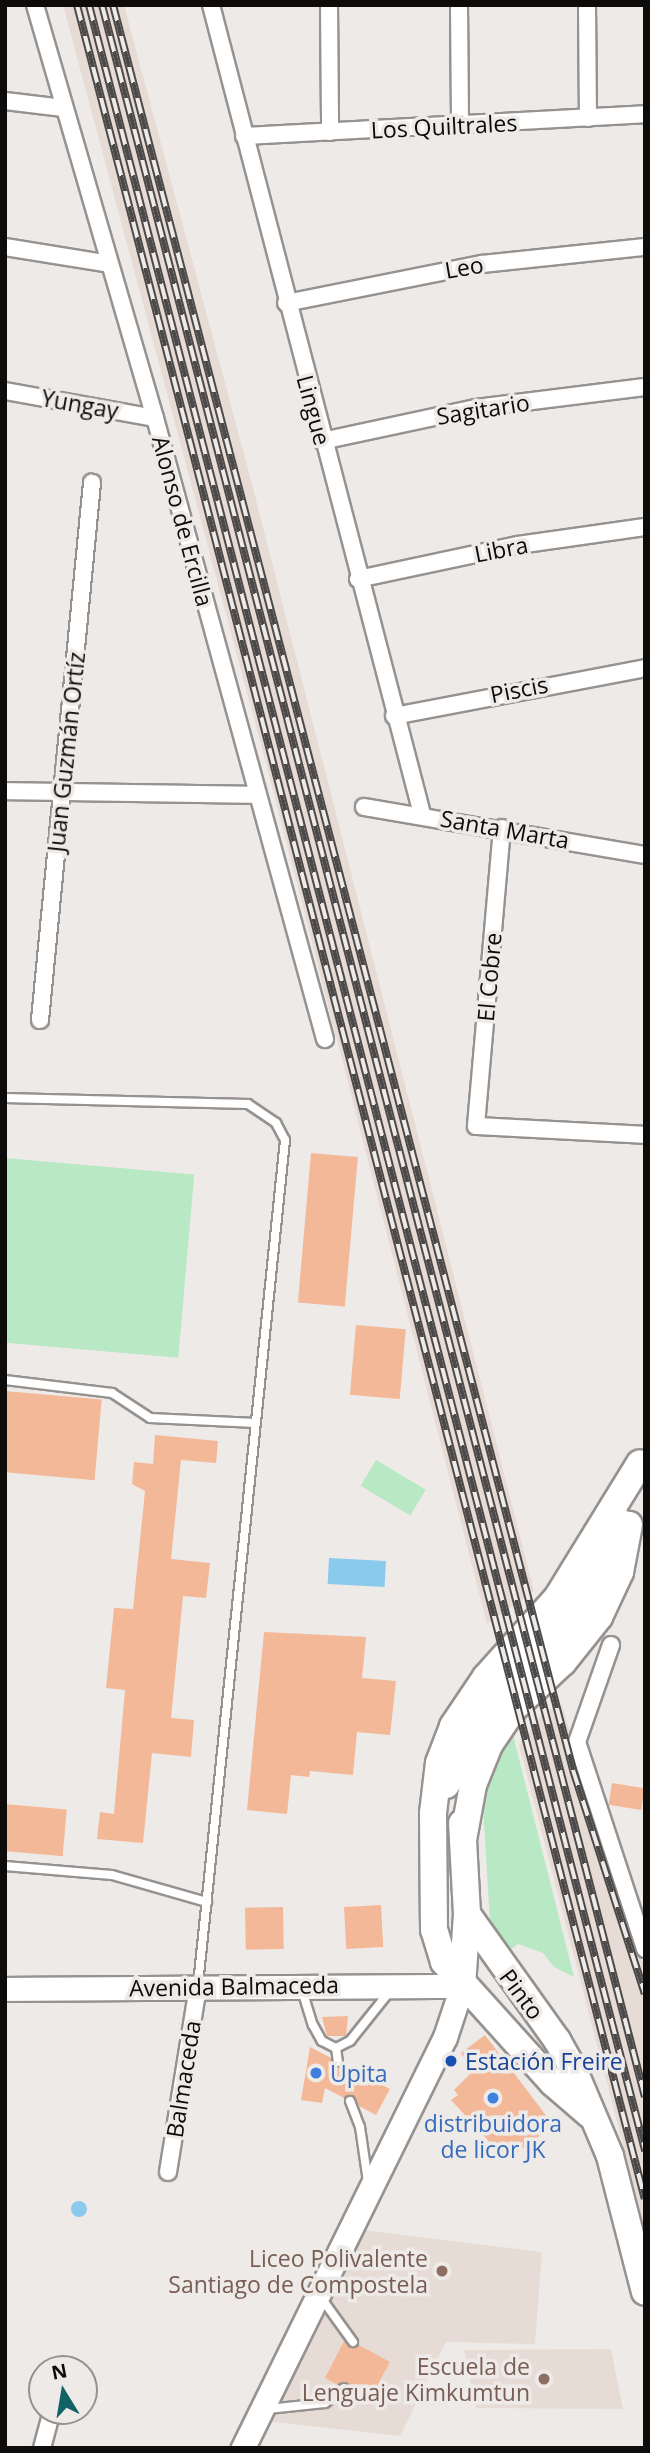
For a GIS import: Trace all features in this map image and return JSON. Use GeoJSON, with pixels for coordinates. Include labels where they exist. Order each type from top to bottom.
{"type":"FeatureCollection","features":[{"type":"Feature","properties":{"kind":"main road"},"geometry":{"type":"LineString","coordinates":[[432,1844],[442,1795],[469,1739],[501,1695],[559,1633],[592,1585],[642,1456]]}},
{"type":"Feature","properties":{"kind":"main road"},"geometry":{"type":"LineString","coordinates":[[463,1840],[473,1785],[495,1735],[530,1691],[577,1647],[613,1590],[642,1456]]}},
{"type":"Feature","properties":{"kind":"main road"},"geometry":{"type":"LineString","coordinates":[[432,1844],[439,1763],[453,1726],[486,1677],[557,1598],[642,1456]]}},
{"type":"Feature","properties":{"kind":"main road"},"geometry":{"type":"LineString","coordinates":[[243,2448],[445,2037],[462,1986],[467,1914],[460,1803],[469,1739]]}},
{"type":"Feature","properties":{"kind":"main road","name":"Pinto"},"geometry":{"type":"LineString","coordinates":[[432,1844],[436,1940],[444,1962],[462,1986],[553,2083],[590,2115]]}},
{"type":"Feature","properties":{"kind":"main road","name":"Pinto"},"geometry":{"type":"LineString","coordinates":[[467,1914],[557,2040],[610,2156],[645,2291]]}},
{"type":"Feature","properties":{"kind":"main road","name":"Avenida Balmaceda"},"geometry":{"type":"LineString","coordinates":[[5,1989],[396,1983],[462,1986]]}},
{"type":"Feature","properties":{"kind":"street","name":"Alonso de Ercilla"},"geometry":{"type":"LineString","coordinates":[[35,5],[155,418],[325,1039]]}},
{"type":"Feature","properties":{"kind":"street","name":"Lingue"},"geometry":{"type":"LineString","coordinates":[[211,5],[286,303],[422,814]]}},
{"type":"Feature","properties":{"kind":"street"},"geometry":{"type":"LineString","coordinates":[[329,5],[330,132]]}},
{"type":"Feature","properties":{"kind":"street"},"geometry":{"type":"LineString","coordinates":[[458,5],[460,125]]}},
{"type":"Feature","properties":{"kind":"street"},"geometry":{"type":"LineString","coordinates":[[587,5],[588,118]]}},
{"type":"Feature","properties":{"kind":"street"},"geometry":{"type":"LineString","coordinates":[[5,101],[64,108]]}},
{"type":"Feature","properties":{"kind":"street","name":"Los Quiltrales"},"geometry":{"type":"LineString","coordinates":[[244,136],[645,114]]}},
{"type":"Feature","properties":{"kind":"street"},"geometry":{"type":"LineString","coordinates":[[5,247],[110,264]]}},
{"type":"Feature","properties":{"kind":"street","name":"Leo"},"geometry":{"type":"LineString","coordinates":[[286,303],[482,264],[645,247]]}},
{"type":"Feature","properties":{"kind":"street","name":"Sagitario"},"geometry":{"type":"LineString","coordinates":[[322,441],[476,408],[645,387]]}},
{"type":"Feature","properties":{"kind":"street","name":"Yungay"},"geometry":{"type":"LineString","coordinates":[[5,391],[155,418]]}},
{"type":"Feature","properties":{"kind":"street","name":"Juan Guzmán Ortíz"},"geometry":{"type":"LineString","coordinates":[[40,1020],[92,483]]}},
{"type":"Feature","properties":{"kind":"street","name":"Libra"},"geometry":{"type":"LineString","coordinates":[[358,579],[518,545],[645,527]]}},
{"type":"Feature","properties":{"kind":"street","name":"Piscis"},"geometry":{"type":"LineString","coordinates":[[394,716],[645,668]]}},
{"type":"Feature","properties":{"kind":"street"},"geometry":{"type":"LineString","coordinates":[[5,791],[257,795]]}},
{"type":"Feature","properties":{"kind":"street","name":"Santa Marta"},"geometry":{"type":"LineString","coordinates":[[364,807],[422,814],[645,855]]}},
{"type":"Feature","properties":{"kind":"street","name":"El Cobre"},"geometry":{"type":"LineString","coordinates":[[502,828],[476,1126],[645,1135]]}},
{"type":"Feature","properties":{"kind":"street"},"geometry":{"type":"LineString","coordinates":[[611,1645],[578,1742],[645,1949]]}},
{"type":"Feature","properties":{"kind":"street","name":"Balmaceda"},"geometry":{"type":"LineString","coordinates":[[167,2172],[198,1987]]}},
{"type":"Feature","properties":{"kind":"street"},"geometry":{"type":"LineString","coordinates":[[42,2448],[48,2425]]}},
{"type":"Feature","properties":{"kind":"lane"},"geometry":{"type":"LineString","coordinates":[[5,1098],[248,1104],[276,1123],[285,1140],[198,1987]]}},
{"type":"Feature","properties":{"kind":"lane"},"geometry":{"type":"LineString","coordinates":[[5,1380],[112,1393],[150,1418],[256,1423]]}},
{"type":"Feature","properties":{"kind":"lane"},"geometry":{"type":"LineString","coordinates":[[5,1866],[112,1875],[206,1902]]}},
{"type":"Feature","properties":{"kind":"lane"},"geometry":{"type":"LineString","coordinates":[[336,2048],[350,2041],[396,1983]]}},
{"type":"Feature","properties":{"kind":"lane"},"geometry":{"type":"LineString","coordinates":[[300,1985],[322,2041],[336,2048]]}},
{"type":"Feature","properties":{"kind":"lane"},"geometry":{"type":"LineString","coordinates":[[336,2048],[338,2062]]}},
{"type":"Feature","properties":{"kind":"lane"},"geometry":{"type":"LineString","coordinates":[[351,2101],[360,2127],[369,2191]]}},
{"type":"Feature","properties":{"kind":"lane"},"geometry":{"type":"LineString","coordinates":[[319,2293],[353,2342]]}},
{"type":"Feature","properties":{"kind":"lane"},"geometry":{"type":"LineString","coordinates":[[261,2411],[325,2403],[344,2388]]}},
{"type":"Feature","properties":{"kind":"shaded area"},"geometry":{"type":"Polygon","coordinates":[[[63,5],[124,5],[252,484],[534,1591],[487,1624],[269,775],[63,5]]]}},
{"type":"Feature","properties":{"kind":"shaded area"},"geometry":{"type":"Polygon","coordinates":[[[562,1704],[595,1819],[645,1968],[645,2229],[519,1745],[544,1712],[562,1704]]]}},
{"type":"Feature","properties":{"kind":"shaded area"},"geometry":{"type":"Polygon","coordinates":[[[362,2230],[542,2252],[535,2344],[446,2342],[400,2436],[265,2421],[362,2230]]]}},
{"type":"Feature","properties":{"kind":"shaded area","name":"Escuela de Lenguaje Kimkumtun"},"geometry":{"type":"Polygon","coordinates":[[[611,2349],[623,2409],[476,2408],[464,2350],[611,2349]]]}},
{"type":"Feature","properties":{"kind":"green space"},"geometry":{"type":"Polygon","coordinates":[[[5,1158],[194,1175],[178,1358],[5,1343],[5,1158]]]}},
{"type":"Feature","properties":{"kind":"green space"},"geometry":{"type":"Polygon","coordinates":[[[376,1460],[426,1490],[410,1516],[361,1486],[376,1460]]]}},
{"type":"Feature","properties":{"kind":"green space"},"geometry":{"type":"Polygon","coordinates":[[[512,1731],[574,1977],[554,1967],[543,1953],[518,1944],[510,1950],[505,1948],[490,1922],[483,1807],[490,1767],[512,1731]]]}},
{"type":"Feature","properties":{"kind":"water"},"geometry":{"type":"Polygon","coordinates":[[[329,1558],[386,1561],[385,1587],[328,1584],[329,1558]]]}},
{"type":"Feature","properties":{"kind":"water"},"geometry":{"type":"Polygon","coordinates":[[[79,2201],[85,2203],[85,2215],[79,2217],[73,2215],[71,2209],[73,2203],[79,2201]]]}},
{"type":"Feature","properties":{"kind":"building"},"geometry":{"type":"Polygon","coordinates":[[[311,1153],[358,1157],[345,1307],[298,1302],[311,1153]]]}},
{"type":"Feature","properties":{"kind":"building"},"geometry":{"type":"Polygon","coordinates":[[[356,1325],[406,1329],[400,1399],[350,1395],[356,1325]]]}},
{"type":"Feature","properties":{"kind":"building"},"geometry":{"type":"Polygon","coordinates":[[[5,1391],[102,1399],[95,1480],[5,1472],[5,1391]]]}},
{"type":"Feature","properties":{"kind":"building"},"geometry":{"type":"Polygon","coordinates":[[[155,1435],[218,1441],[216,1463],[181,1460],[171,1559],[210,1563],[206,1598],[183,1596],[171,1718],[194,1720],[191,1757],[152,1753],[143,1843],[97,1839],[100,1812],[114,1814],[125,1690],[106,1688],[114,1608],[133,1609],[145,1491],[132,1484],[134,1462],[153,1464],[155,1435]]]}},
{"type":"Feature","properties":{"kind":"building"},"geometry":{"type":"Polygon","coordinates":[[[264,1632],[366,1637],[362,1678],[396,1681],[390,1735],[357,1732],[353,1775],[310,1771],[309,1777],[291,1775],[287,1814],[247,1810],[264,1632]]]}},
{"type":"Feature","properties":{"kind":"building"},"geometry":{"type":"Polygon","coordinates":[[[612,1783],[645,1788],[641,1810],[609,1805],[612,1783]]]}},
{"type":"Feature","properties":{"kind":"building"},"geometry":{"type":"Polygon","coordinates":[[[5,1804],[67,1809],[63,1856],[5,1851],[5,1804]]]}},
{"type":"Feature","properties":{"kind":"building"},"geometry":{"type":"Polygon","coordinates":[[[381,1905],[383,1947],[346,1949],[344,1907],[381,1905]]]}},
{"type":"Feature","properties":{"kind":"building"},"geometry":{"type":"Polygon","coordinates":[[[283,1907],[284,1949],[246,1950],[245,1908],[283,1907]]]}},
{"type":"Feature","properties":{"kind":"building"},"geometry":{"type":"Polygon","coordinates":[[[348,2016],[346,2036],[327,2036],[322,2017],[348,2016]]]}},
{"type":"Feature","properties":{"kind":"building","name":"distribuidora de licor JK"},"geometry":{"type":"Polygon","coordinates":[[[485,2035],[554,2126],[506,2160],[451,2100],[458,2095],[454,2090],[473,2071],[461,2053],[485,2035]]]}},
{"type":"Feature","properties":{"kind":"building"},"geometry":{"type":"Polygon","coordinates":[[[310,2047],[331,2058],[335,2068],[344,2065],[390,2089],[376,2115],[359,2106],[354,2096],[344,2098],[325,2088],[322,2103],[301,2100],[310,2047]]]}},
{"type":"Feature","properties":{"kind":"building"},"geometry":{"type":"Polygon","coordinates":[[[344,2341],[350,2348],[359,2345],[390,2362],[369,2401],[350,2391],[347,2382],[338,2385],[325,2378],[344,2341]]]}},
{"type":"Feature","properties":{"kind":"railway"},"geometry":{"type":"LineString","coordinates":[[77,5],[645,2199]]}},
{"type":"Feature","properties":{"kind":"railway"},"geometry":{"type":"LineString","coordinates":[[89,5],[645,2151]]}},
{"type":"Feature","properties":{"kind":"railway"},"geometry":{"type":"LineString","coordinates":[[102,5],[645,2097]]}},
{"type":"Feature","properties":{"kind":"railway"},"geometry":{"type":"LineString","coordinates":[[113,5],[573,1770],[645,1994]]}},
{"type":"Feature","properties":{"kind":"place","name":"Estación Freire"},"geometry":{"type":"Point","coordinates":[451,2061]}},
{"type":"Feature","properties":{"kind":"place","name":"Upita"},"geometry":{"type":"Point","coordinates":[316,2073]}},
{"type":"Feature","properties":{"kind":"place","name":"distribuidora de licor JK"},"geometry":{"type":"Point","coordinates":[493,2098]}},
{"type":"Feature","properties":{"kind":"place","name":"Liceo Polivalente Santiago de Compostela"},"geometry":{"type":"Point","coordinates":[442,2271]}},
{"type":"Feature","properties":{"kind":"place","name":"Escuela de Lenguaje Kimkumtun"},"geometry":{"type":"Point","coordinates":[544,2379]}}]}
